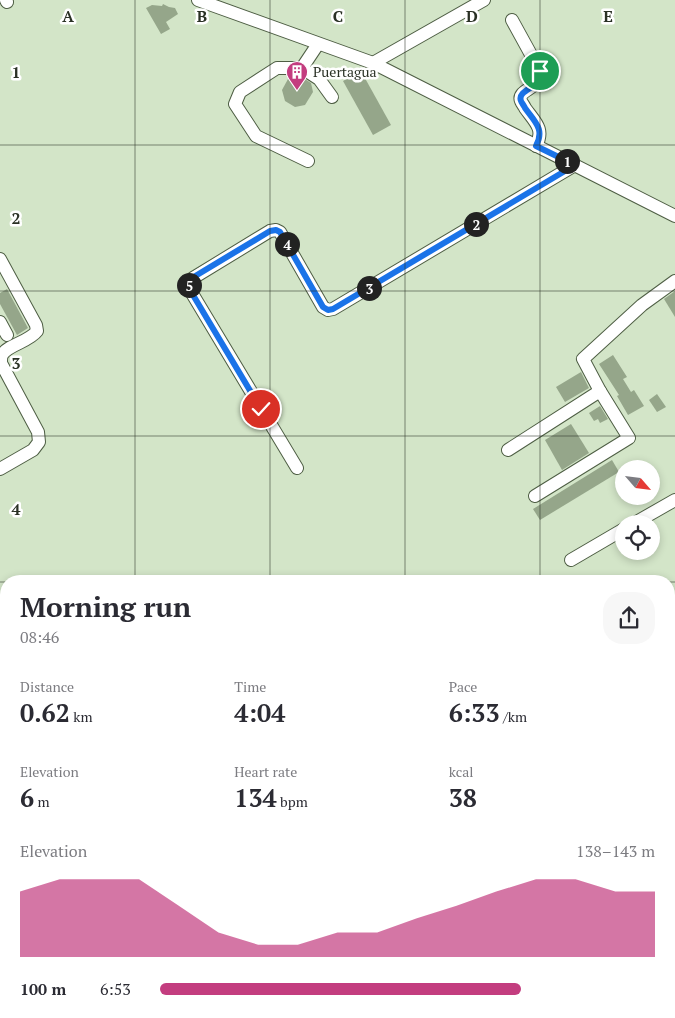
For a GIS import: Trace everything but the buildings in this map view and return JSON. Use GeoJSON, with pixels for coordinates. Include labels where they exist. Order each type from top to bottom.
{"type":"FeatureCollection","features":[{"type":"Feature","properties":{"kind":"street"},"geometry":{"type":"LineString","coordinates":[[198,0],[373,63],[675,216]]}},
{"type":"Feature","properties":{"kind":"street"},"geometry":{"type":"LineString","coordinates":[[373,63],[484,0]]}},
{"type":"Feature","properties":{"kind":"street"},"geometry":{"type":"LineString","coordinates":[[512,20],[540,71],[540,79],[520,96],[521,102],[538,126],[540,138],[536,146]]}},
{"type":"Feature","properties":{"kind":"street"},"geometry":{"type":"LineString","coordinates":[[302,68],[318,44]]}},
{"type":"Feature","properties":{"kind":"street"},"geometry":{"type":"LineString","coordinates":[[308,161],[256,136],[234,104],[240,92],[277,68],[302,68],[318,79],[332,97]]}},
{"type":"Feature","properties":{"kind":"street"},"geometry":{"type":"LineString","coordinates":[[297,468],[190,290],[188,283],[192,278],[270,231],[276,230],[280,232],[323,307],[328,310],[333,309],[575,165]]}},
{"type":"Feature","properties":{"kind":"street"},"geometry":{"type":"LineString","coordinates":[[0,259],[36,325],[37,331],[34,336],[6,351],[2,356],[1,364],[38,432],[38,442],[33,450],[0,469]]}},
{"type":"Feature","properties":{"kind":"street"},"geometry":{"type":"LineString","coordinates":[[535,496],[629,438],[583,360],[642,305],[675,281]]}},
{"type":"Feature","properties":{"kind":"street"},"geometry":{"type":"LineString","coordinates":[[0,322],[7,335]]}},
{"type":"Feature","properties":{"kind":"street"},"geometry":{"type":"LineString","coordinates":[[508,450],[600,391]]}},
{"type":"Feature","properties":{"kind":"street"},"geometry":{"type":"LineString","coordinates":[[649,515],[675,500]]}},
{"type":"Feature","properties":{"kind":"street"},"geometry":{"type":"LineString","coordinates":[[571,560],[615,534]]}},
{"type":"Feature","properties":{"kind":"place","name":"Puertagua"},"geometry":{"type":"Point","coordinates":[297,91]}},
{"type":"Feature","properties":{"kind":"route"},"geometry":{"type":"LineString","coordinates":[[261,409],[190,290],[188,283],[192,278],[270,231],[276,230],[280,232],[323,307],[328,310],[333,309],[575,165],[536,146],[540,138],[538,126],[521,102],[520,96],[540,79],[540,71]]}}]}
